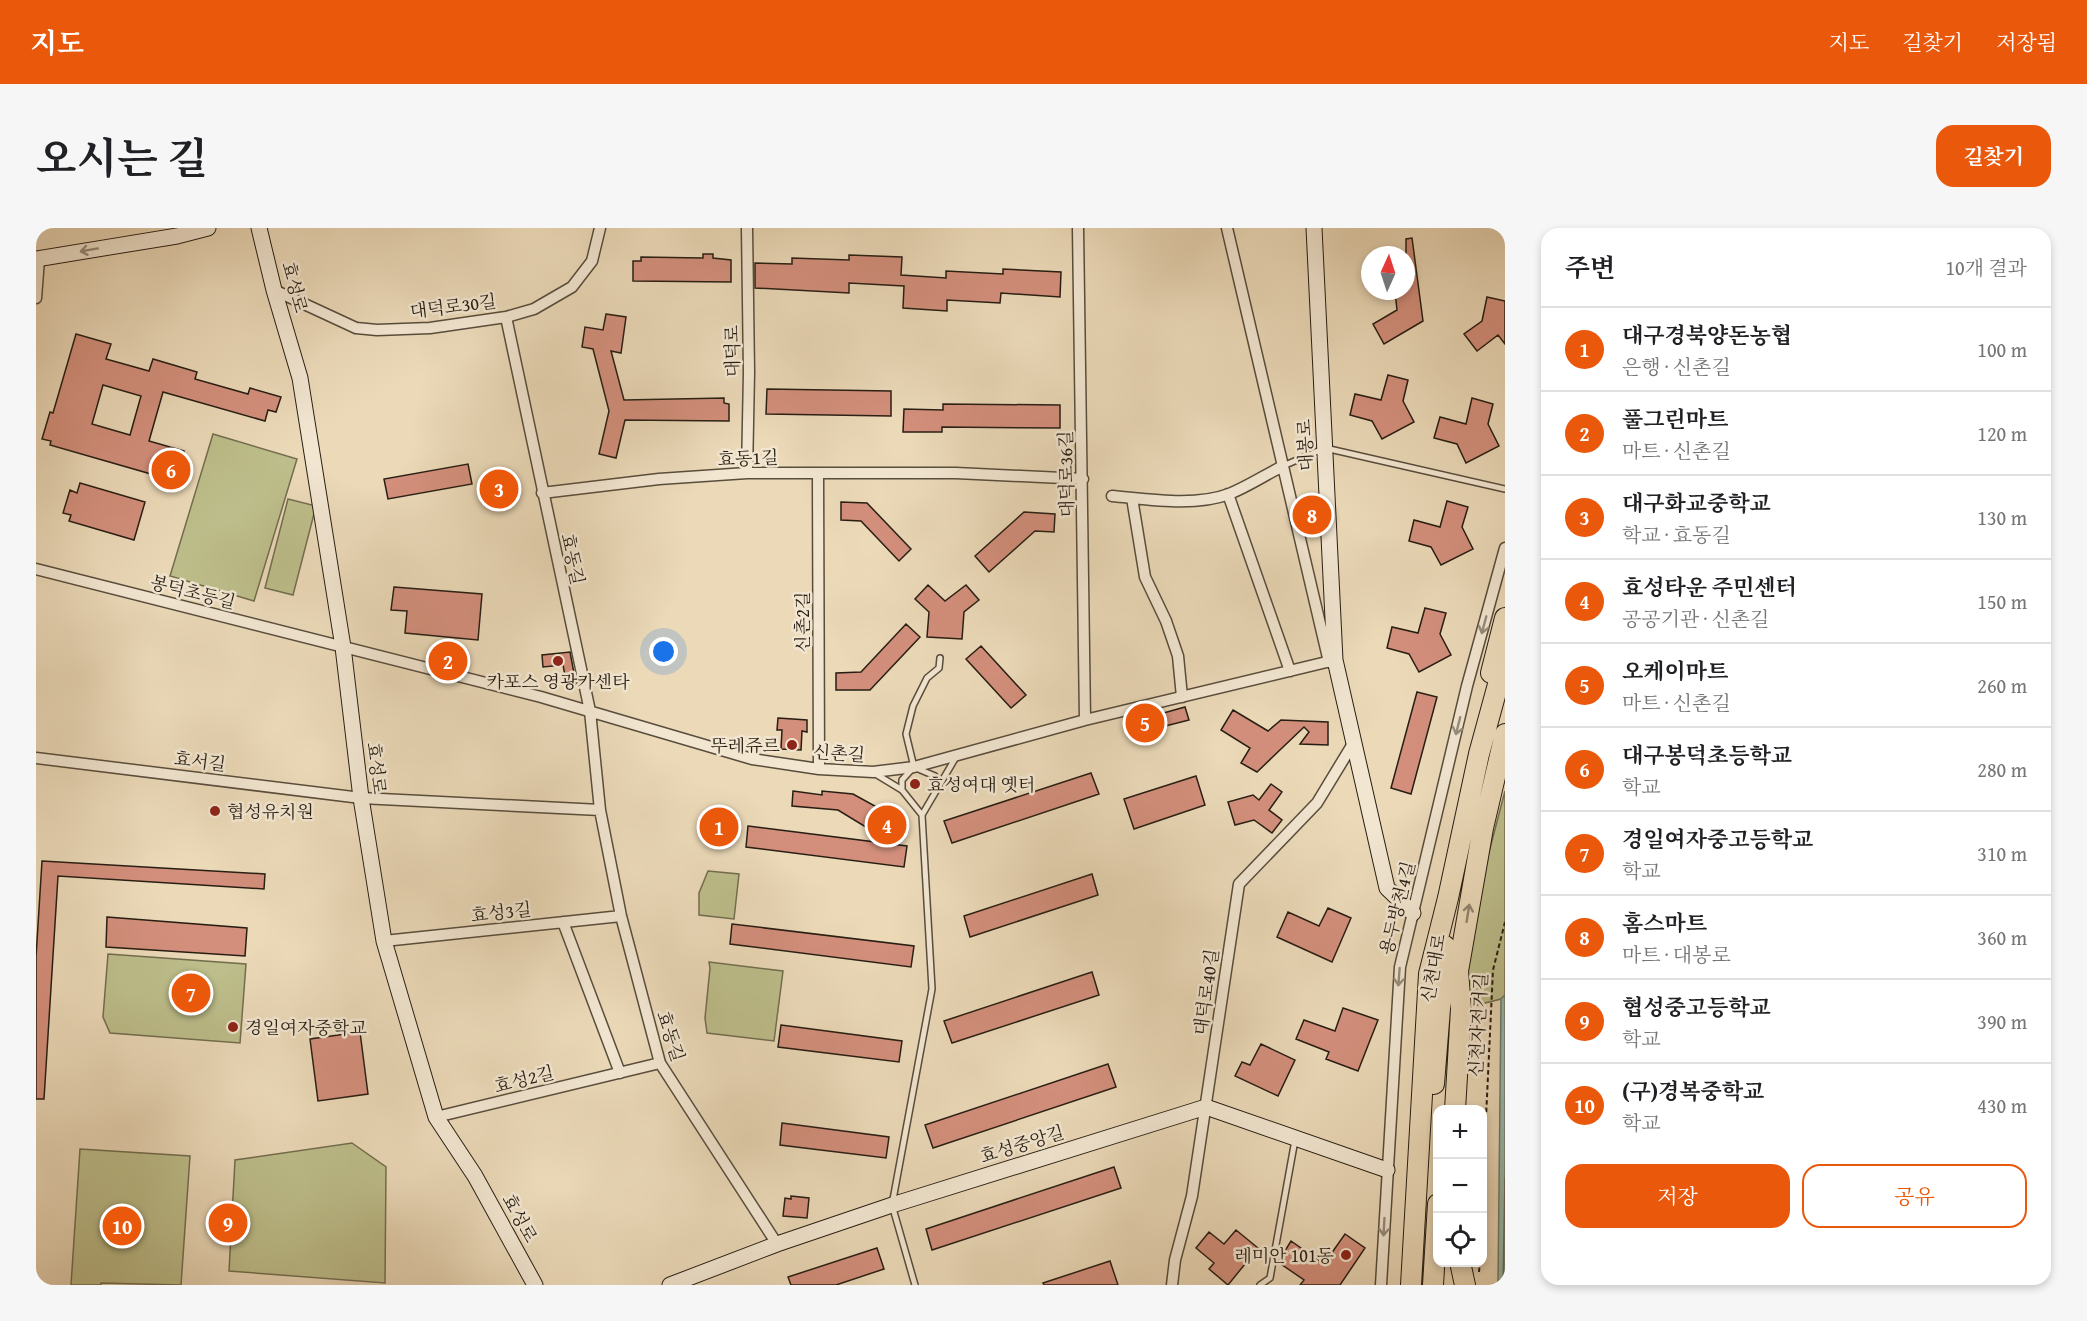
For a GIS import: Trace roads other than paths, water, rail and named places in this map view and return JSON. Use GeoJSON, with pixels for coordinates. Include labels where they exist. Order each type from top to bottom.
{"type":"FeatureCollection","features":[{"type":"Feature","properties":{"kind":"highway"},"geometry":{"type":"LineString","coordinates":[[1429,974],[1449,842],[1505,618]]}},
{"type":"Feature","properties":{"kind":"highway","name":"신천대로"},"geometry":{"type":"LineString","coordinates":[[1431,1279],[1429,974],[1479,754],[1505,659]]}},
{"type":"Feature","properties":{"kind":"highway","name":"신천대로"},"geometry":{"type":"LineString","coordinates":[[1455,1105],[1461,1009],[1458,971],[1483,828],[1504,740]]}},
{"type":"Feature","properties":{"kind":"highway"},"geometry":{"type":"LineString","coordinates":[[1449,842],[1479,754]]}},
{"type":"Feature","properties":{"kind":"highway"},"geometry":{"type":"LineString","coordinates":[[1431,1279],[1433,1096],[1448,898]]}},
{"type":"Feature","properties":{"kind":"highway"},"geometry":{"type":"LineString","coordinates":[[1443,1105],[1447,1035],[1458,971]]}},
{"type":"Feature","properties":{"kind":"highway"},"geometry":{"type":"LineString","coordinates":[[1431,1279],[1436,1213]]}},
{"type":"Feature","properties":{"kind":"highway"},"geometry":{"type":"LineString","coordinates":[[1461,1267],[1464,1285]]}},
{"type":"Feature","properties":{"kind":"street"},"geometry":{"type":"LineString","coordinates":[[36,298],[38,259],[175,232],[208,228]]}},
{"type":"Feature","properties":{"kind":"street","name":"효성로"},"geometry":{"type":"LineString","coordinates":[[260,228],[274,290],[300,378],[343,647],[361,798],[384,941],[436,1117],[475,1176],[535,1285]]}},
{"type":"Feature","properties":{"kind":"street","name":"대덕로30길"},"geometry":{"type":"LineString","coordinates":[[274,290],[356,328],[377,330],[430,328],[506,316],[534,309],[572,287],[592,261],[600,228]]}},
{"type":"Feature","properties":{"kind":"street","name":"대덕로"},"geometry":{"type":"LineString","coordinates":[[747,228],[749,372],[747,473]]}},
{"type":"Feature","properties":{"kind":"street","name":"대덕로36길"},"geometry":{"type":"LineString","coordinates":[[1078,228],[1085,720]]}},
{"type":"Feature","properties":{"kind":"street"},"geometry":{"type":"LineString","coordinates":[[1227,228],[1332,661]]}},
{"type":"Feature","properties":{"kind":"street","name":"대봉로"},"geometry":{"type":"LineString","coordinates":[[1314,228],[1325,447],[1332,661],[1354,742],[1387,888],[1413,913]]}},
{"type":"Feature","properties":{"kind":"street","name":"효동길"},"geometry":{"type":"LineString","coordinates":[[506,316],[590,711],[600,810],[621,916],[660,1063],[777,1244]]}},
{"type":"Feature","properties":{"kind":"street"},"geometry":{"type":"LineString","coordinates":[[1112,496],[1172,501],[1228,495],[1283,466]]}},
{"type":"Feature","properties":{"kind":"street","name":"효동1길"},"geometry":{"type":"LineString","coordinates":[[542,493],[659,479],[747,473],[956,473],[1083,479]]}},
{"type":"Feature","properties":{"kind":"street","name":"신촌2길"},"geometry":{"type":"LineString","coordinates":[[818,474],[819,769]]}},
{"type":"Feature","properties":{"kind":"street"},"geometry":{"type":"LineString","coordinates":[[1228,495],[1290,671]]}},
{"type":"Feature","properties":{"kind":"street"},"geometry":{"type":"LineString","coordinates":[[1132,498],[1145,577],[1166,621],[1178,656],[1182,697]]}},
{"type":"Feature","properties":{"kind":"street","name":"용두방천4길"},"geometry":{"type":"LineString","coordinates":[[1381,1285],[1400,967],[1467,686],[1505,548]]}},
{"type":"Feature","properties":{"kind":"street","name":"봉덕초등길"},"geometry":{"type":"LineString","coordinates":[[36,569],[343,647]]}},
{"type":"Feature","properties":{"kind":"street","name":"신촌길"},"geometry":{"type":"LineString","coordinates":[[343,647],[541,697],[752,759],[819,769],[873,772],[914,767],[956,757],[1085,720],[1332,661]]}},
{"type":"Feature","properties":{"kind":"street","name":"대덕로40길"},"geometry":{"type":"LineString","coordinates":[[1172,1285],[1175,1260],[1192,1196],[1239,884],[1317,803],[1354,742]]}},
{"type":"Feature","properties":{"kind":"street","name":"효서길"},"geometry":{"type":"LineString","coordinates":[[36,758],[361,798]]}},
{"type":"Feature","properties":{"kind":"street"},"geometry":{"type":"LineString","coordinates":[[361,798],[600,810]]}},
{"type":"Feature","properties":{"kind":"street","name":"효성3길"},"geometry":{"type":"LineString","coordinates":[[384,941],[621,916]]}},
{"type":"Feature","properties":{"kind":"street"},"geometry":{"type":"LineString","coordinates":[[563,922],[620,1072]]}},
{"type":"Feature","properties":{"kind":"street","name":"효성2길"},"geometry":{"type":"LineString","coordinates":[[436,1117],[660,1063]]}},
{"type":"Feature","properties":{"kind":"street"},"geometry":{"type":"LineString","coordinates":[[1206,1107],[1387,1170]]}},
{"type":"Feature","properties":{"kind":"street","name":"효성중앙길"},"geometry":{"type":"LineString","coordinates":[[670,1285],[777,1244],[892,1205],[1206,1107]]}},
{"type":"Feature","properties":{"kind":"lane"},"geometry":{"type":"LineString","coordinates":[[1283,466],[1325,447],[1505,489]]}},
{"type":"Feature","properties":{"kind":"lane"},"geometry":{"type":"LineString","coordinates":[[914,767],[906,734],[913,706],[927,678],[939,668],[940,658]]}},
{"type":"Feature","properties":{"kind":"lane"},"geometry":{"type":"LineString","coordinates":[[915,1285],[892,1205],[932,989],[922,814],[956,757]]}},
{"type":"Feature","properties":{"kind":"lane"},"geometry":{"type":"LineString","coordinates":[[914,767],[934,776],[938,789]]}},
{"type":"Feature","properties":{"kind":"lane"},"geometry":{"type":"LineString","coordinates":[[902,790],[902,780],[914,767]]}},
{"type":"Feature","properties":{"kind":"lane"},"geometry":{"type":"LineString","coordinates":[[873,772],[902,790],[922,814]]}},
{"type":"Feature","properties":{"kind":"lane"},"geometry":{"type":"LineString","coordinates":[[1260,1285],[1270,1278],[1296,1139]]}},
{"type":"Feature","properties":{"kind":"water"},"geometry":{"type":"Polygon","coordinates":[[[1505,995],[1505,1285],[1498,1285],[1501,999],[1505,995]]]}},
{"type":"Feature","properties":{"kind":"place","name":"대구봉덕초등학교"},"geometry":{"type":"Point","coordinates":[171,470]}},
{"type":"Feature","properties":{"kind":"place","name":"대구화교중학교"},"geometry":{"type":"Point","coordinates":[499,489]}},
{"type":"Feature","properties":{"kind":"place","name":"홈스마트"},"geometry":{"type":"Point","coordinates":[1312,515]}},
{"type":"Feature","properties":{"kind":"place","name":"풀그린마트"},"geometry":{"type":"Point","coordinates":[448,661]}},
{"type":"Feature","properties":{"kind":"place","name":"카포스 영광카센타"},"geometry":{"type":"Point","coordinates":[558,661]}},
{"type":"Feature","properties":{"kind":"place","name":"오케이마트"},"geometry":{"type":"Point","coordinates":[1145,723]}},
{"type":"Feature","properties":{"kind":"place","name":"뚜레쥬르"},"geometry":{"type":"Point","coordinates":[792,745]}},
{"type":"Feature","properties":{"kind":"place","name":"효성여대 옛터"},"geometry":{"type":"Point","coordinates":[915,784]}},
{"type":"Feature","properties":{"kind":"place","name":"협성유치원"},"geometry":{"type":"Point","coordinates":[215,811]}},
{"type":"Feature","properties":{"kind":"place","name":"효성타운 주민센터"},"geometry":{"type":"Point","coordinates":[887,825]}},
{"type":"Feature","properties":{"kind":"place","name":"대구경북양돈농협"},"geometry":{"type":"Point","coordinates":[719,827]}},
{"type":"Feature","properties":{"kind":"place","name":"경일여자중고등학교"},"geometry":{"type":"Point","coordinates":[191,993]}},
{"type":"Feature","properties":{"kind":"place","name":"경일여자중학교"},"geometry":{"type":"Point","coordinates":[233,1027]}},
{"type":"Feature","properties":{"kind":"place","name":"협성중고등학교"},"geometry":{"type":"Point","coordinates":[228,1223]}},
{"type":"Feature","properties":{"kind":"place","name":"(구)경복중학교"},"geometry":{"type":"Point","coordinates":[122,1226]}},
{"type":"Feature","properties":{"kind":"place","name":"레미안 101동"},"geometry":{"type":"Point","coordinates":[1346,1255]}}]}
